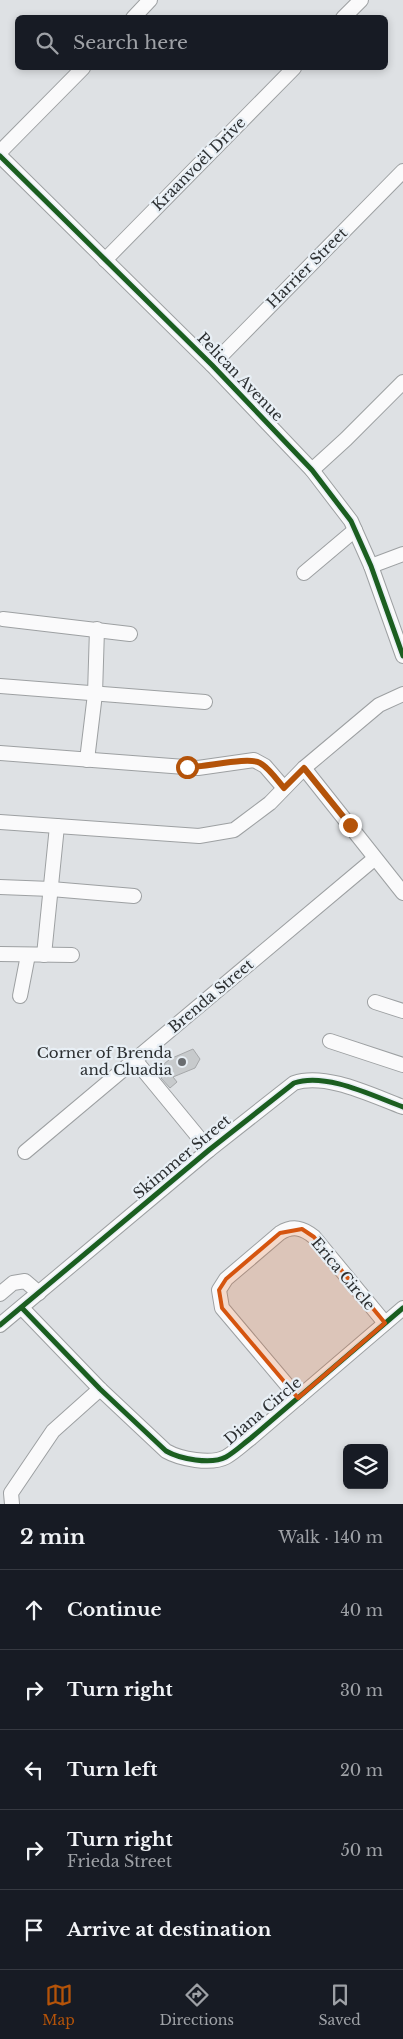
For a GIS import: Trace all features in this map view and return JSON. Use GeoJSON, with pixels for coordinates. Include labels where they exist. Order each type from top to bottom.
{"type":"FeatureCollection","features":[{"type":"Feature","properties":{"kind":"street"},"geometry":{"type":"LineString","coordinates":[[135,15],[150,0]]}},
{"type":"Feature","properties":{"kind":"street"},"geometry":{"type":"LineString","coordinates":[[347,15],[361,0]]}},
{"type":"Feature","properties":{"kind":"street"},"geometry":{"type":"LineString","coordinates":[[0,152],[81,70]]}},
{"type":"Feature","properties":{"kind":"street","name":"Kraanvoël Drive"},"geometry":{"type":"LineString","coordinates":[[105,260],[292,70]]}},
{"type":"Feature","properties":{"kind":"street","name":"Pelican Avenue"},"geometry":{"type":"LineString","coordinates":[[0,156],[212,365],[312,470],[351,521],[371,566],[403,656]]}},
{"type":"Feature","properties":{"kind":"street","name":"Harrier Street"},"geometry":{"type":"LineString","coordinates":[[212,365],[403,171]]}},
{"type":"Feature","properties":{"kind":"street"},"geometry":{"type":"LineString","coordinates":[[312,470],[403,382]]}},
{"type":"Feature","properties":{"kind":"street"},"geometry":{"type":"LineString","coordinates":[[304,573],[355,530]]}},
{"type":"Feature","properties":{"kind":"street"},"geometry":{"type":"LineString","coordinates":[[371,566],[403,554]]}},
{"type":"Feature","properties":{"kind":"street"},"geometry":{"type":"LineString","coordinates":[[3,619],[130,634]]}},
{"type":"Feature","properties":{"kind":"street"},"geometry":{"type":"LineString","coordinates":[[87,760],[95,694],[97,629]]}},
{"type":"Feature","properties":{"kind":"street"},"geometry":{"type":"LineString","coordinates":[[0,686],[205,702]]}},
{"type":"Feature","properties":{"kind":"street"},"geometry":{"type":"LineString","coordinates":[[0,822],[200,836],[220,834],[234,830],[270,803],[304,768],[379,705],[403,694]]}},
{"type":"Feature","properties":{"kind":"street"},"geometry":{"type":"LineString","coordinates":[[0,753],[198,768],[254,760],[265,766],[284,788]]}},
{"type":"Feature","properties":{"kind":"street"},"geometry":{"type":"LineString","coordinates":[[304,768],[403,893]]}},
{"type":"Feature","properties":{"kind":"street"},"geometry":{"type":"LineString","coordinates":[[44,955],[56,826]]}},
{"type":"Feature","properties":{"kind":"street","name":"Brenda Street"},"geometry":{"type":"LineString","coordinates":[[26,1152],[374,858]]}},
{"type":"Feature","properties":{"kind":"street"},"geometry":{"type":"LineString","coordinates":[[0,887],[134,896]]}},
{"type":"Feature","properties":{"kind":"street"},"geometry":{"type":"LineString","coordinates":[[0,954],[72,955]]}},
{"type":"Feature","properties":{"kind":"street"},"geometry":{"type":"LineString","coordinates":[[20,996],[28,955]]}},
{"type":"Feature","properties":{"kind":"street"},"geometry":{"type":"LineString","coordinates":[[375,1002],[403,1011]]}},
{"type":"Feature","properties":{"kind":"street"},"geometry":{"type":"LineString","coordinates":[[330,1041],[403,1065]]}},
{"type":"Feature","properties":{"kind":"street"},"geometry":{"type":"LineString","coordinates":[[135,1060],[209,1150]]}},
{"type":"Feature","properties":{"kind":"street","name":"Skimmer Street"},"geometry":{"type":"LineString","coordinates":[[0,1325],[287,1087],[300,1081],[314,1080],[336,1084],[403,1106]]}},
{"type":"Feature","properties":{"kind":"street","name":"Erica Circle"},"geometry":{"type":"LineString","coordinates":[[298,1398],[222,1308],[219,1290],[226,1279],[280,1234],[290,1229],[302,1229],[314,1237],[385,1323]]}},
{"type":"Feature","properties":{"kind":"street"},"geometry":{"type":"LineString","coordinates":[[0,1296],[13,1283],[25,1281],[39,1293]]}},
{"type":"Feature","properties":{"kind":"street","name":"Diana Circle"},"geometry":{"type":"LineString","coordinates":[[0,1296],[166,1451],[174,1456],[194,1460],[214,1460],[226,1457],[403,1308]]}},
{"type":"Feature","properties":{"kind":"street"},"geometry":{"type":"LineString","coordinates":[[12,1504],[10,1498],[15,1487],[53,1432],[100,1389]]}},
{"type":"Feature","properties":{"kind":"highlighted area"},"geometry":{"type":"Polygon","coordinates":[[[302,1229],[314,1237],[385,1323],[298,1398],[222,1308],[219,1290],[226,1279],[280,1233],[302,1229]]]}},
{"type":"Feature","properties":{"kind":"building","name":"Corner of Brenda and Cluadia"},"geometry":{"type":"Polygon","coordinates":[[[193,1049],[200,1059],[195,1068],[173,1077],[177,1082],[170,1088],[161,1078],[168,1072],[164,1064],[170,1059],[193,1049]]]}},
{"type":"Feature","properties":{"kind":"cycle path"},"geometry":{"type":"LineString","coordinates":[[0,156],[212,365],[312,470],[351,521],[371,566],[403,656]]}},
{"type":"Feature","properties":{"kind":"cycle path"},"geometry":{"type":"LineString","coordinates":[[0,1325],[209,1150],[294,1083],[307,1080],[335,1083],[403,1107]]}},
{"type":"Feature","properties":{"kind":"cycle path"},"geometry":{"type":"LineString","coordinates":[[22,1308],[100,1389],[166,1451],[187,1459],[204,1461],[226,1457],[236,1450],[403,1308]]}},
{"type":"Feature","properties":{"kind":"place","name":"Corner of Brenda and Cluadia"},"geometry":{"type":"Point","coordinates":[182,1062]}},
{"type":"Feature","properties":{"kind":"route"},"geometry":{"type":"LineString","coordinates":[[187,767],[198,768],[254,760],[265,766],[284,788],[304,768],[350,825]]}}]}
